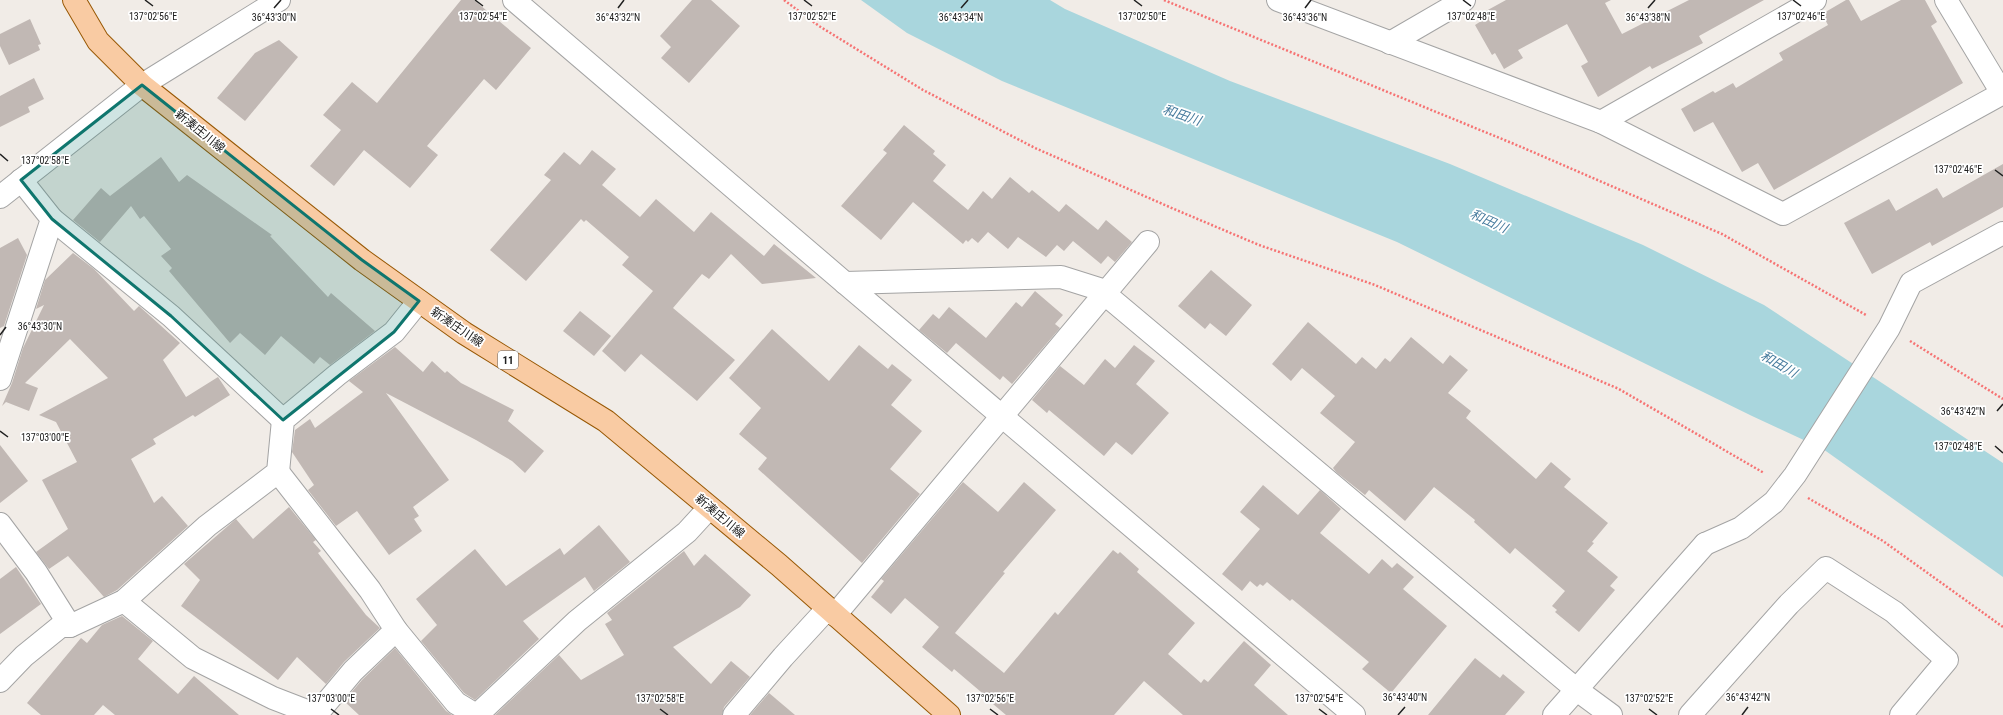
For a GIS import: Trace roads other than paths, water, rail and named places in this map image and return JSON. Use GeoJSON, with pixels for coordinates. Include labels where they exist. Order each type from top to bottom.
{"type":"FeatureCollection","features":[{"type":"Feature","properties":{"kind":"main road","name":"新湊庄川線"},"geometry":{"type":"LineString","coordinates":[[74,0],[98,41],[142,85],[362,260],[464,333],[606,421],[831,611],[949,715]]}},
{"type":"Feature","properties":{"kind":"street"},"geometry":{"type":"LineString","coordinates":[[0,197],[142,85],[279,0]]}},
{"type":"Feature","properties":{"kind":"street"},"geometry":{"type":"LineString","coordinates":[[514,0],[1354,715]]}},
{"type":"Feature","properties":{"kind":"street"},"geometry":{"type":"LineString","coordinates":[[1278,0],[1601,122],[1783,214],[2003,93],[1946,0]]}},
{"type":"Feature","properties":{"kind":"street"},"geometry":{"type":"LineString","coordinates":[[1390,43],[1464,0]]}},
{"type":"Feature","properties":{"kind":"street"},"geometry":{"type":"LineString","coordinates":[[1601,122],[1815,0]]}},
{"type":"Feature","properties":{"kind":"street"},"geometry":{"type":"LineString","coordinates":[[21,180],[52,219],[171,316],[282,420]]}},
{"type":"Feature","properties":{"kind":"street"},"geometry":{"type":"LineString","coordinates":[[0,379],[52,219]]}},
{"type":"Feature","properties":{"kind":"street"},"geometry":{"type":"LineString","coordinates":[[1554,715],[1705,544],[1740,528],[1774,502],[1791,481],[1889,328],[1911,282],[2003,232]]}},
{"type":"Feature","properties":{"kind":"street"},"geometry":{"type":"LineString","coordinates":[[734,715],[783,657],[831,611],[1002,416],[1148,242]]}},
{"type":"Feature","properties":{"kind":"street"},"geometry":{"type":"LineString","coordinates":[[845,283],[1061,277],[1099,289],[1577,690],[1611,715]]}},
{"type":"Feature","properties":{"kind":"street"},"geometry":{"type":"LineString","coordinates":[[419,300],[394,332],[282,420],[278,472],[370,590],[396,630],[456,703],[476,715],[577,621],[687,532],[709,508]]}},
{"type":"Feature","properties":{"kind":"street"},"geometry":{"type":"LineString","coordinates":[[0,681],[24,656],[61,626],[70,626],[124,601],[207,526],[278,472]]}},
{"type":"Feature","properties":{"kind":"street"},"geometry":{"type":"LineString","coordinates":[[0,524],[36,572],[70,626]]}},
{"type":"Feature","properties":{"kind":"street"},"geometry":{"type":"LineString","coordinates":[[1690,715],[1789,604],[1826,568],[1894,612],[1948,660],[1902,715]]}},
{"type":"Feature","properties":{"kind":"street"},"geometry":{"type":"LineString","coordinates":[[124,601],[193,658],[273,698],[316,715],[353,671],[396,630]]}},
{"type":"Feature","properties":{"kind":"water","name":"和田川"},"geometry":{"type":"Polygon","coordinates":[[[861,0],[1050,0],[1065,9],[1230,81],[1450,164],[1643,245],[1764,305],[2003,463],[2003,577],[1823,449],[1752,416],[1397,242],[1002,81],[907,33],[861,0]]]}}]}
